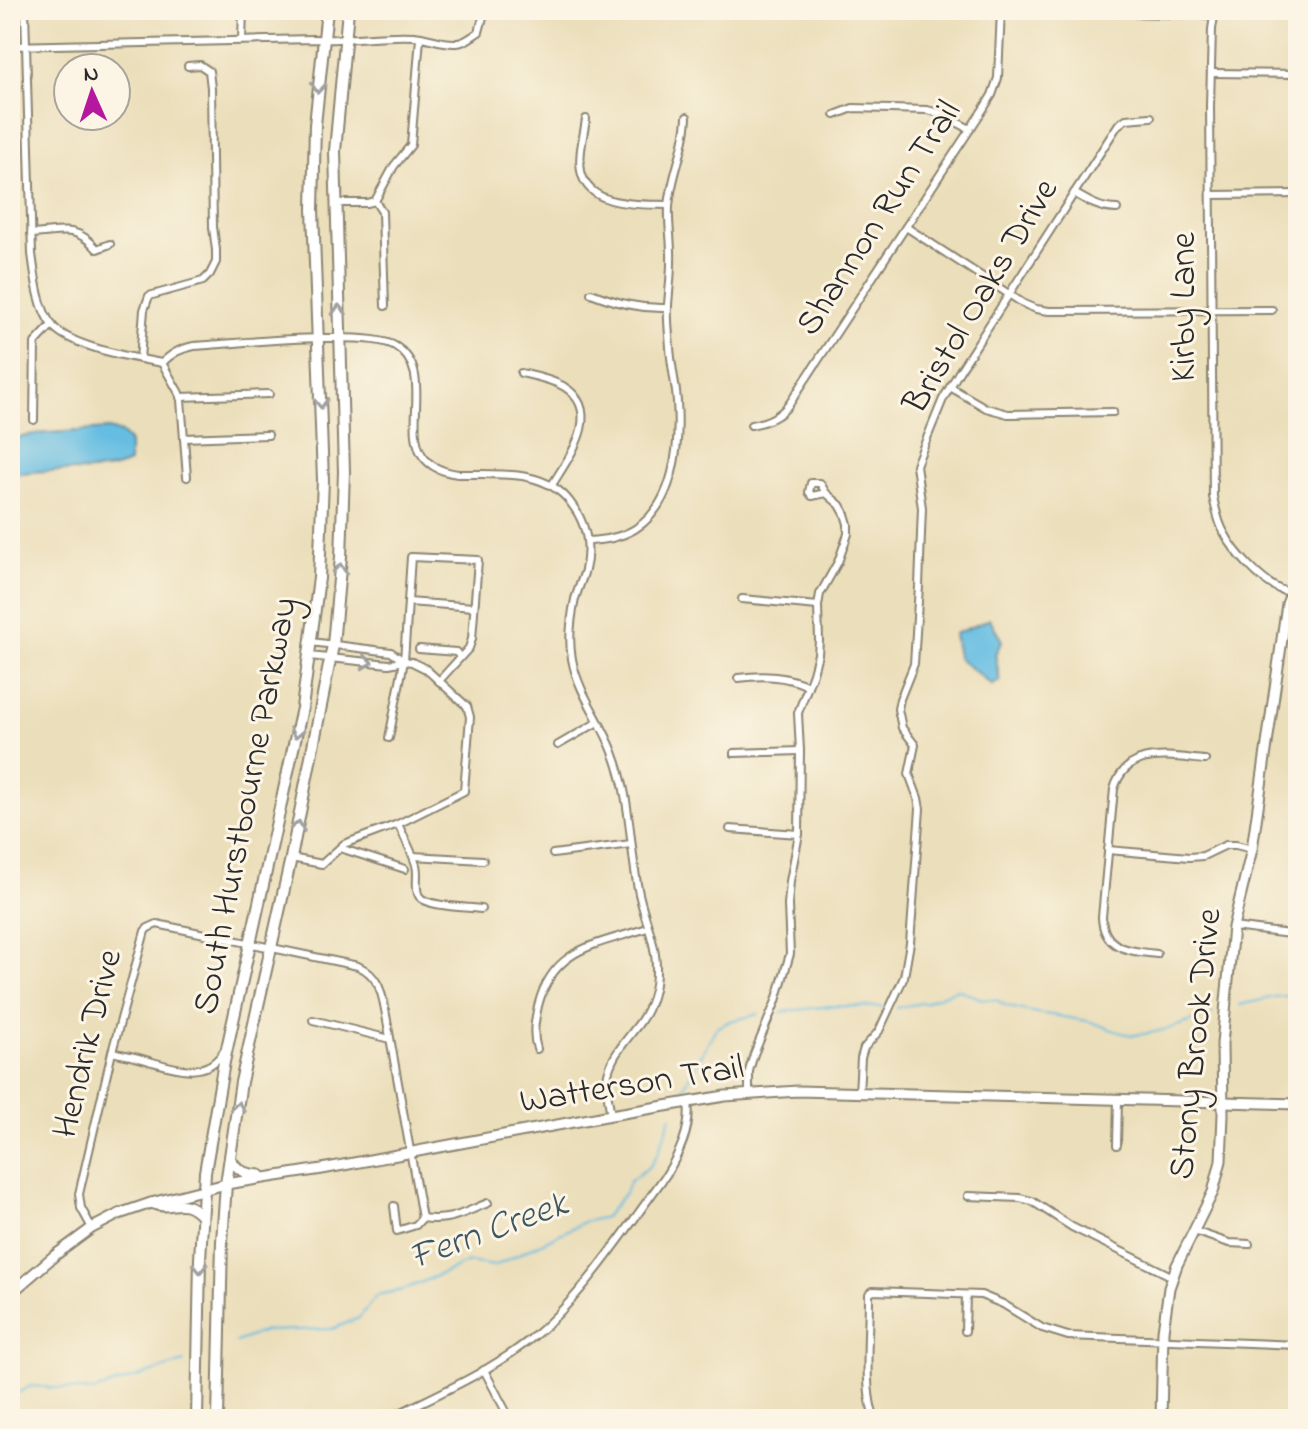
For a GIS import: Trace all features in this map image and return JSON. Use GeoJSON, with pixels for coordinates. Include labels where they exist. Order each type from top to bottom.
{"type":"FeatureCollection","features":[{"type":"Feature","properties":{"kind":"main road","name":"South Hurstbourne Parkway"},"geometry":{"type":"LineString","coordinates":[[197,1419],[204,1190],[229,1042],[302,708],[319,578],[323,517],[313,205],[315,125],[327,10]]}},
{"type":"Feature","properties":{"kind":"main road","name":"South Hurstbourne Parkway"},"geometry":{"type":"LineString","coordinates":[[218,1419],[222,1241],[226,1184],[241,1082],[291,858],[333,645],[344,472],[335,151],[348,10]]}},
{"type":"Feature","properties":{"kind":"main road","name":"Stony Brook Drive"},"geometry":{"type":"LineString","coordinates":[[1161,1419],[1166,1305],[1173,1277],[1217,1179],[1221,1161],[1222,1044],[1233,927],[1252,849],[1287,604],[1295,591],[1298,576]]}},
{"type":"Feature","properties":{"kind":"main road","name":"Watterson Trail"},"geometry":{"type":"LineString","coordinates":[[10,1294],[92,1228],[151,1203],[226,1184],[749,1093],[798,1091],[1298,1104]]}},
{"type":"Feature","properties":{"kind":"main road"},"geometry":{"type":"LineString","coordinates":[[230,1158],[239,1171],[275,1176]]}},
{"type":"Feature","properties":{"kind":"main road"},"geometry":{"type":"LineString","coordinates":[[151,1203],[160,1207],[188,1204],[202,1216]]}},
{"type":"Feature","properties":{"kind":"street"},"geometry":{"type":"LineString","coordinates":[[25,10],[31,234],[34,274],[45,313],[52,325],[66,337],[110,353],[162,363]]}},
{"type":"Feature","properties":{"kind":"street"},"geometry":{"type":"LineString","coordinates":[[242,40],[243,10]]}},
{"type":"Feature","properties":{"kind":"street"},"geometry":{"type":"LineString","coordinates":[[10,46],[420,38],[458,43],[479,32],[485,10]]}},
{"type":"Feature","properties":{"kind":"street"},"geometry":{"type":"LineString","coordinates":[[1001,10],[1214,12]]}},
{"type":"Feature","properties":{"kind":"street","name":"Shannon Run Trail"},"geometry":{"type":"LineString","coordinates":[[751,425],[772,420],[790,403],[992,95],[998,72],[1001,10]]}},
{"type":"Feature","properties":{"kind":"street","name":"Kirby Lane"},"geometry":{"type":"LineString","coordinates":[[1214,12],[1211,73],[1212,488],[1217,515],[1229,542],[1273,585],[1282,591],[1295,591]]}},
{"type":"Feature","properties":{"kind":"street"},"geometry":{"type":"LineString","coordinates":[[335,203],[375,201],[394,166],[411,145],[420,38]]}},
{"type":"Feature","properties":{"kind":"street"},"geometry":{"type":"LineString","coordinates":[[140,359],[144,310],[149,296],[203,281],[210,274],[216,257],[209,71],[200,65],[188,66]]}},
{"type":"Feature","properties":{"kind":"street"},"geometry":{"type":"LineString","coordinates":[[1211,73],[1298,74]]}},
{"type":"Feature","properties":{"kind":"street"},"geometry":{"type":"LineString","coordinates":[[835,115],[853,108],[927,110],[970,129]]}},
{"type":"Feature","properties":{"kind":"street"},"geometry":{"type":"LineString","coordinates":[[588,541],[623,535],[641,524],[662,498],[672,474],[678,422],[668,308],[671,261],[669,205],[687,117]]}},
{"type":"Feature","properties":{"kind":"street","name":"Bristol Oaks Drive"},"geometry":{"type":"LineString","coordinates":[[859,1093],[864,1048],[879,1031],[904,977],[910,943],[920,809],[909,774],[915,745],[902,728],[898,709],[914,664],[922,508],[916,465],[950,387],[1118,125],[1126,119],[1151,117]]}},
{"type":"Feature","properties":{"kind":"street"},"geometry":{"type":"LineString","coordinates":[[586,119],[580,168],[587,186],[610,201],[669,205]]}},
{"type":"Feature","properties":{"kind":"street"},"geometry":{"type":"LineString","coordinates":[[1074,193],[1103,208],[1117,209]]}},
{"type":"Feature","properties":{"kind":"street"},"geometry":{"type":"LineString","coordinates":[[1211,195],[1298,194]]}},
{"type":"Feature","properties":{"kind":"street"},"geometry":{"type":"LineString","coordinates":[[375,201],[382,212],[385,306]]}},
{"type":"Feature","properties":{"kind":"street"},"geometry":{"type":"LineString","coordinates":[[906,227],[1031,307],[1049,311],[1272,310]]}},
{"type":"Feature","properties":{"kind":"street"},"geometry":{"type":"LineString","coordinates":[[31,234],[76,232],[97,249],[110,244]]}},
{"type":"Feature","properties":{"kind":"street"},"geometry":{"type":"LineString","coordinates":[[591,293],[624,305],[668,308]]}},
{"type":"Feature","properties":{"kind":"street"},"geometry":{"type":"LineString","coordinates":[[34,420],[35,343],[52,325]]}},
{"type":"Feature","properties":{"kind":"street"},"geometry":{"type":"LineString","coordinates":[[162,363],[171,354],[194,346],[319,339],[377,339],[394,345],[412,365],[416,380],[415,439],[422,456],[431,465],[450,473],[524,476],[552,485],[578,513],[588,541],[585,569],[572,616],[571,651],[579,684],[613,751],[621,774],[628,803],[638,888],[656,967],[654,992],[642,1020],[616,1054],[609,1070],[607,1090],[611,1115]]}},
{"type":"Feature","properties":{"kind":"street"},"geometry":{"type":"LineString","coordinates":[[162,363],[180,397],[187,477]]}},
{"type":"Feature","properties":{"kind":"street"},"geometry":{"type":"LineString","coordinates":[[521,373],[566,388],[581,409],[582,432],[552,485]]}},
{"type":"Feature","properties":{"kind":"street"},"geometry":{"type":"LineString","coordinates":[[950,387],[986,408],[1008,414],[1113,412]]}},
{"type":"Feature","properties":{"kind":"street"},"geometry":{"type":"LineString","coordinates":[[180,397],[269,394]]}},
{"type":"Feature","properties":{"kind":"street"},"geometry":{"type":"LineString","coordinates":[[184,438],[268,435]]}},
{"type":"Feature","properties":{"kind":"street"},"geometry":{"type":"LineString","coordinates":[[749,1093],[749,1071],[754,1054],[776,1001],[790,954],[788,905],[799,834],[798,713],[818,654],[818,606],[848,534],[845,514],[826,493]]}},
{"type":"Feature","properties":{"kind":"street"},"geometry":{"type":"LineString","coordinates":[[389,738],[404,661],[411,557],[478,560],[472,639],[469,648],[439,681]]}},
{"type":"Feature","properties":{"kind":"street"},"geometry":{"type":"LineString","coordinates":[[742,599],[818,606]]}},
{"type":"Feature","properties":{"kind":"street"},"geometry":{"type":"LineString","coordinates":[[408,602],[474,607]]}},
{"type":"Feature","properties":{"kind":"street"},"geometry":{"type":"LineString","coordinates":[[311,642],[391,652],[404,661]]}},
{"type":"Feature","properties":{"kind":"street"},"geometry":{"type":"LineString","coordinates":[[419,649],[456,652],[460,657]]}},
{"type":"Feature","properties":{"kind":"street"},"geometry":{"type":"LineString","coordinates":[[291,858],[322,864],[340,848],[398,824],[464,791],[469,712],[467,706],[426,669],[404,661],[389,664],[309,656]]}},
{"type":"Feature","properties":{"kind":"street"},"geometry":{"type":"LineString","coordinates":[[738,678],[767,676],[808,686]]}},
{"type":"Feature","properties":{"kind":"street"},"geometry":{"type":"LineString","coordinates":[[558,745],[598,722]]}},
{"type":"Feature","properties":{"kind":"street"},"geometry":{"type":"LineString","coordinates":[[734,753],[800,751]]}},
{"type":"Feature","properties":{"kind":"street"},"geometry":{"type":"LineString","coordinates":[[1157,954],[1119,946],[1103,931],[1114,789],[1121,772],[1130,763],[1160,756],[1205,760]]}},
{"type":"Feature","properties":{"kind":"street"},"geometry":{"type":"LineString","coordinates":[[398,824],[418,872],[417,894],[421,900],[430,904],[481,909]]}},
{"type":"Feature","properties":{"kind":"street"},"geometry":{"type":"LineString","coordinates":[[730,829],[799,834]]}},
{"type":"Feature","properties":{"kind":"street"},"geometry":{"type":"LineString","coordinates":[[553,854],[631,844]]}},
{"type":"Feature","properties":{"kind":"street"},"geometry":{"type":"LineString","coordinates":[[1108,850],[1189,857],[1203,856],[1226,845],[1252,849]]}},
{"type":"Feature","properties":{"kind":"street"},"geometry":{"type":"LineString","coordinates":[[340,848],[405,869]]}},
{"type":"Feature","properties":{"kind":"street"},"geometry":{"type":"LineString","coordinates":[[413,856],[483,860]]}},
{"type":"Feature","properties":{"kind":"street","name":"Hendrik Drive"},"geometry":{"type":"LineString","coordinates":[[92,1228],[81,1208],[79,1194],[112,1052],[148,928],[161,924],[251,945]]}},
{"type":"Feature","properties":{"kind":"street"},"geometry":{"type":"LineString","coordinates":[[1233,927],[1298,935]]}},
{"type":"Feature","properties":{"kind":"street"},"geometry":{"type":"LineString","coordinates":[[537,1049],[534,1035],[540,998],[559,964],[586,948],[647,928]]}},
{"type":"Feature","properties":{"kind":"street"},"geometry":{"type":"LineString","coordinates":[[251,945],[358,966],[373,975],[380,988],[422,1218]]}},
{"type":"Feature","properties":{"kind":"street"},"geometry":{"type":"LineString","coordinates":[[313,1020],[390,1039]]}},
{"type":"Feature","properties":{"kind":"street"},"geometry":{"type":"LineString","coordinates":[[112,1052],[195,1070],[219,1059],[229,1042]]}},
{"type":"Feature","properties":{"kind":"street"},"geometry":{"type":"LineString","coordinates":[[1117,1145],[1118,1099]]}},
{"type":"Feature","properties":{"kind":"street"},"geometry":{"type":"LineString","coordinates":[[388,1419],[484,1370],[513,1352],[548,1323],[601,1261],[674,1163],[689,1117],[688,1103]]}},
{"type":"Feature","properties":{"kind":"street"},"geometry":{"type":"LineString","coordinates":[[968,1196],[1032,1201],[1072,1227],[1173,1277]]}},
{"type":"Feature","properties":{"kind":"street"},"geometry":{"type":"LineString","coordinates":[[422,1218],[448,1220],[488,1203]]}},
{"type":"Feature","properties":{"kind":"street"},"geometry":{"type":"LineString","coordinates":[[394,1206],[397,1231],[416,1225],[422,1218]]}},
{"type":"Feature","properties":{"kind":"street"},"geometry":{"type":"LineString","coordinates":[[1194,1231],[1229,1243],[1249,1244]]}},
{"type":"Feature","properties":{"kind":"street"},"geometry":{"type":"LineString","coordinates":[[875,1419],[869,1396],[871,1292],[988,1297],[1057,1333],[1083,1337],[1297,1345]]}},
{"type":"Feature","properties":{"kind":"street"},"geometry":{"type":"LineString","coordinates":[[965,1331],[966,1295]]}},
{"type":"Feature","properties":{"kind":"street"},"geometry":{"type":"LineString","coordinates":[[484,1370],[510,1419]]}},
{"type":"Feature","properties":{"kind":"water"},"geometry":{"type":"Polygon","coordinates":[[[109,429],[121,433],[129,441],[129,463],[99,471],[10,474],[10,440],[34,434],[109,429]]]}},
{"type":"Feature","properties":{"kind":"water"},"geometry":{"type":"Polygon","coordinates":[[[990,619],[1002,641],[995,654],[1000,681],[992,685],[958,658],[954,634],[990,619]]]}},
{"type":"Feature","properties":{"kind":"waterway","name":"Fern Creek"},"geometry":{"type":"LineString","coordinates":[[896,1008],[926,1002],[957,989],[982,999],[997,1000],[1013,1008],[1087,1021],[1134,1035],[1163,1030],[1212,1014]]}},
{"type":"Feature","properties":{"kind":"waterway","name":"Fern Creek"},"geometry":{"type":"LineString","coordinates":[[1240,1005],[1298,995]]}},
{"type":"Feature","properties":{"kind":"waterway","name":"Fern Creek"},"geometry":{"type":"LineString","coordinates":[[781,1012],[830,1006],[885,1007]]}},
{"type":"Feature","properties":{"kind":"waterway","name":"Fern Creek"},"geometry":{"type":"LineString","coordinates":[[681,1092],[716,1028],[759,1014]]}},
{"type":"Feature","properties":{"kind":"waterway","name":"Fern Creek"},"geometry":{"type":"LineString","coordinates":[[236,1342],[264,1331],[332,1329],[359,1318],[377,1295],[403,1290],[469,1262],[495,1266],[584,1222],[605,1217],[625,1193],[629,1182],[650,1166],[671,1117]]}},
{"type":"Feature","properties":{"kind":"waterway","name":"Fern Creek"},"geometry":{"type":"LineString","coordinates":[[10,1397],[31,1386],[94,1391],[184,1362]]}}]}
